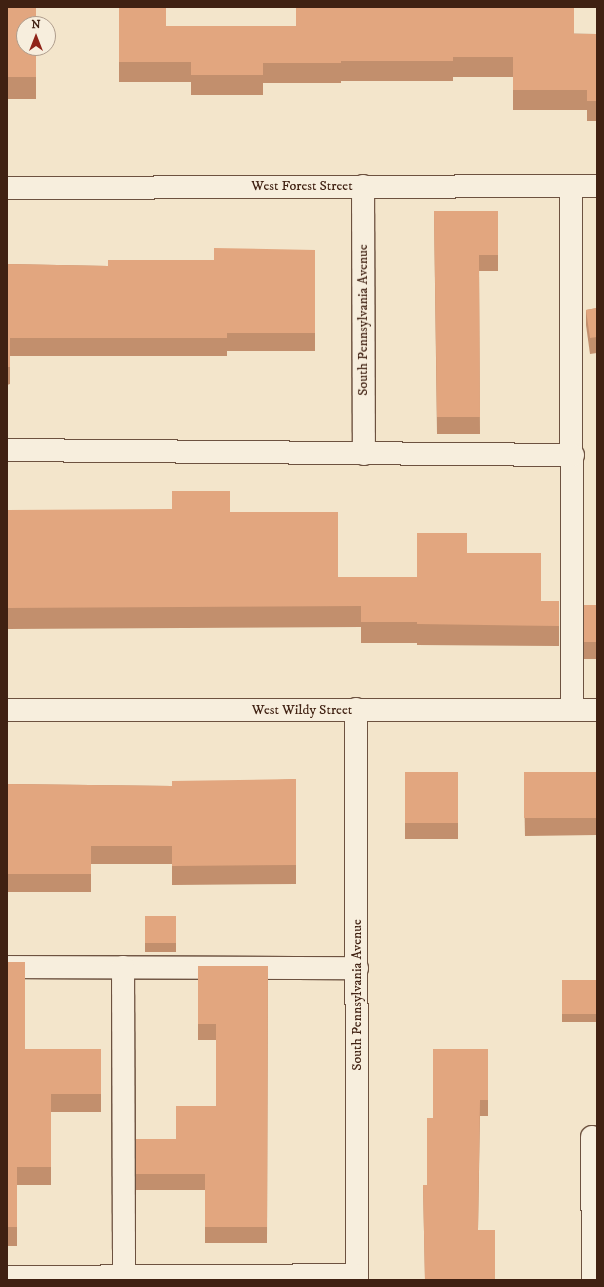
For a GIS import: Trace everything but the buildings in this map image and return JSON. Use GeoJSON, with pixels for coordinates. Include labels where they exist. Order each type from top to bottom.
{"type":"FeatureCollection","features":[{"type":"Feature","properties":{"kind":"street","name":"South Pennsylvania Avenue"},"geometry":{"type":"LineString","coordinates":[[363,186],[364,454]]}},
{"type":"Feature","properties":{"kind":"street"},"geometry":{"type":"LineString","coordinates":[[571,186],[573,455],[572,710]]}},
{"type":"Feature","properties":{"kind":"street","name":"West Forest Street"},"geometry":{"type":"LineString","coordinates":[[7,188],[597,186]]}},
{"type":"Feature","properties":{"kind":"street"},"geometry":{"type":"LineString","coordinates":[[7,450],[573,455]]}},
{"type":"Feature","properties":{"kind":"street","name":"South Pennsylvania Avenue"},"geometry":{"type":"LineString","coordinates":[[356,709],[357,1278]]}},
{"type":"Feature","properties":{"kind":"street","name":"West Wildy Street"},"geometry":{"type":"LineString","coordinates":[[7,710],[597,710]]}},
{"type":"Feature","properties":{"kind":"street"},"geometry":{"type":"LineString","coordinates":[[7,967],[357,968]]}},
{"type":"Feature","properties":{"kind":"street"},"geometry":{"type":"LineString","coordinates":[[123,967],[124,1276]]}},
{"type":"Feature","properties":{"kind":"street"},"geometry":{"type":"LineString","coordinates":[[592,1137],[593,1280]]}},
{"type":"Feature","properties":{"kind":"street"},"geometry":{"type":"LineString","coordinates":[[7,1277],[124,1276],[357,1278]]}}]}
